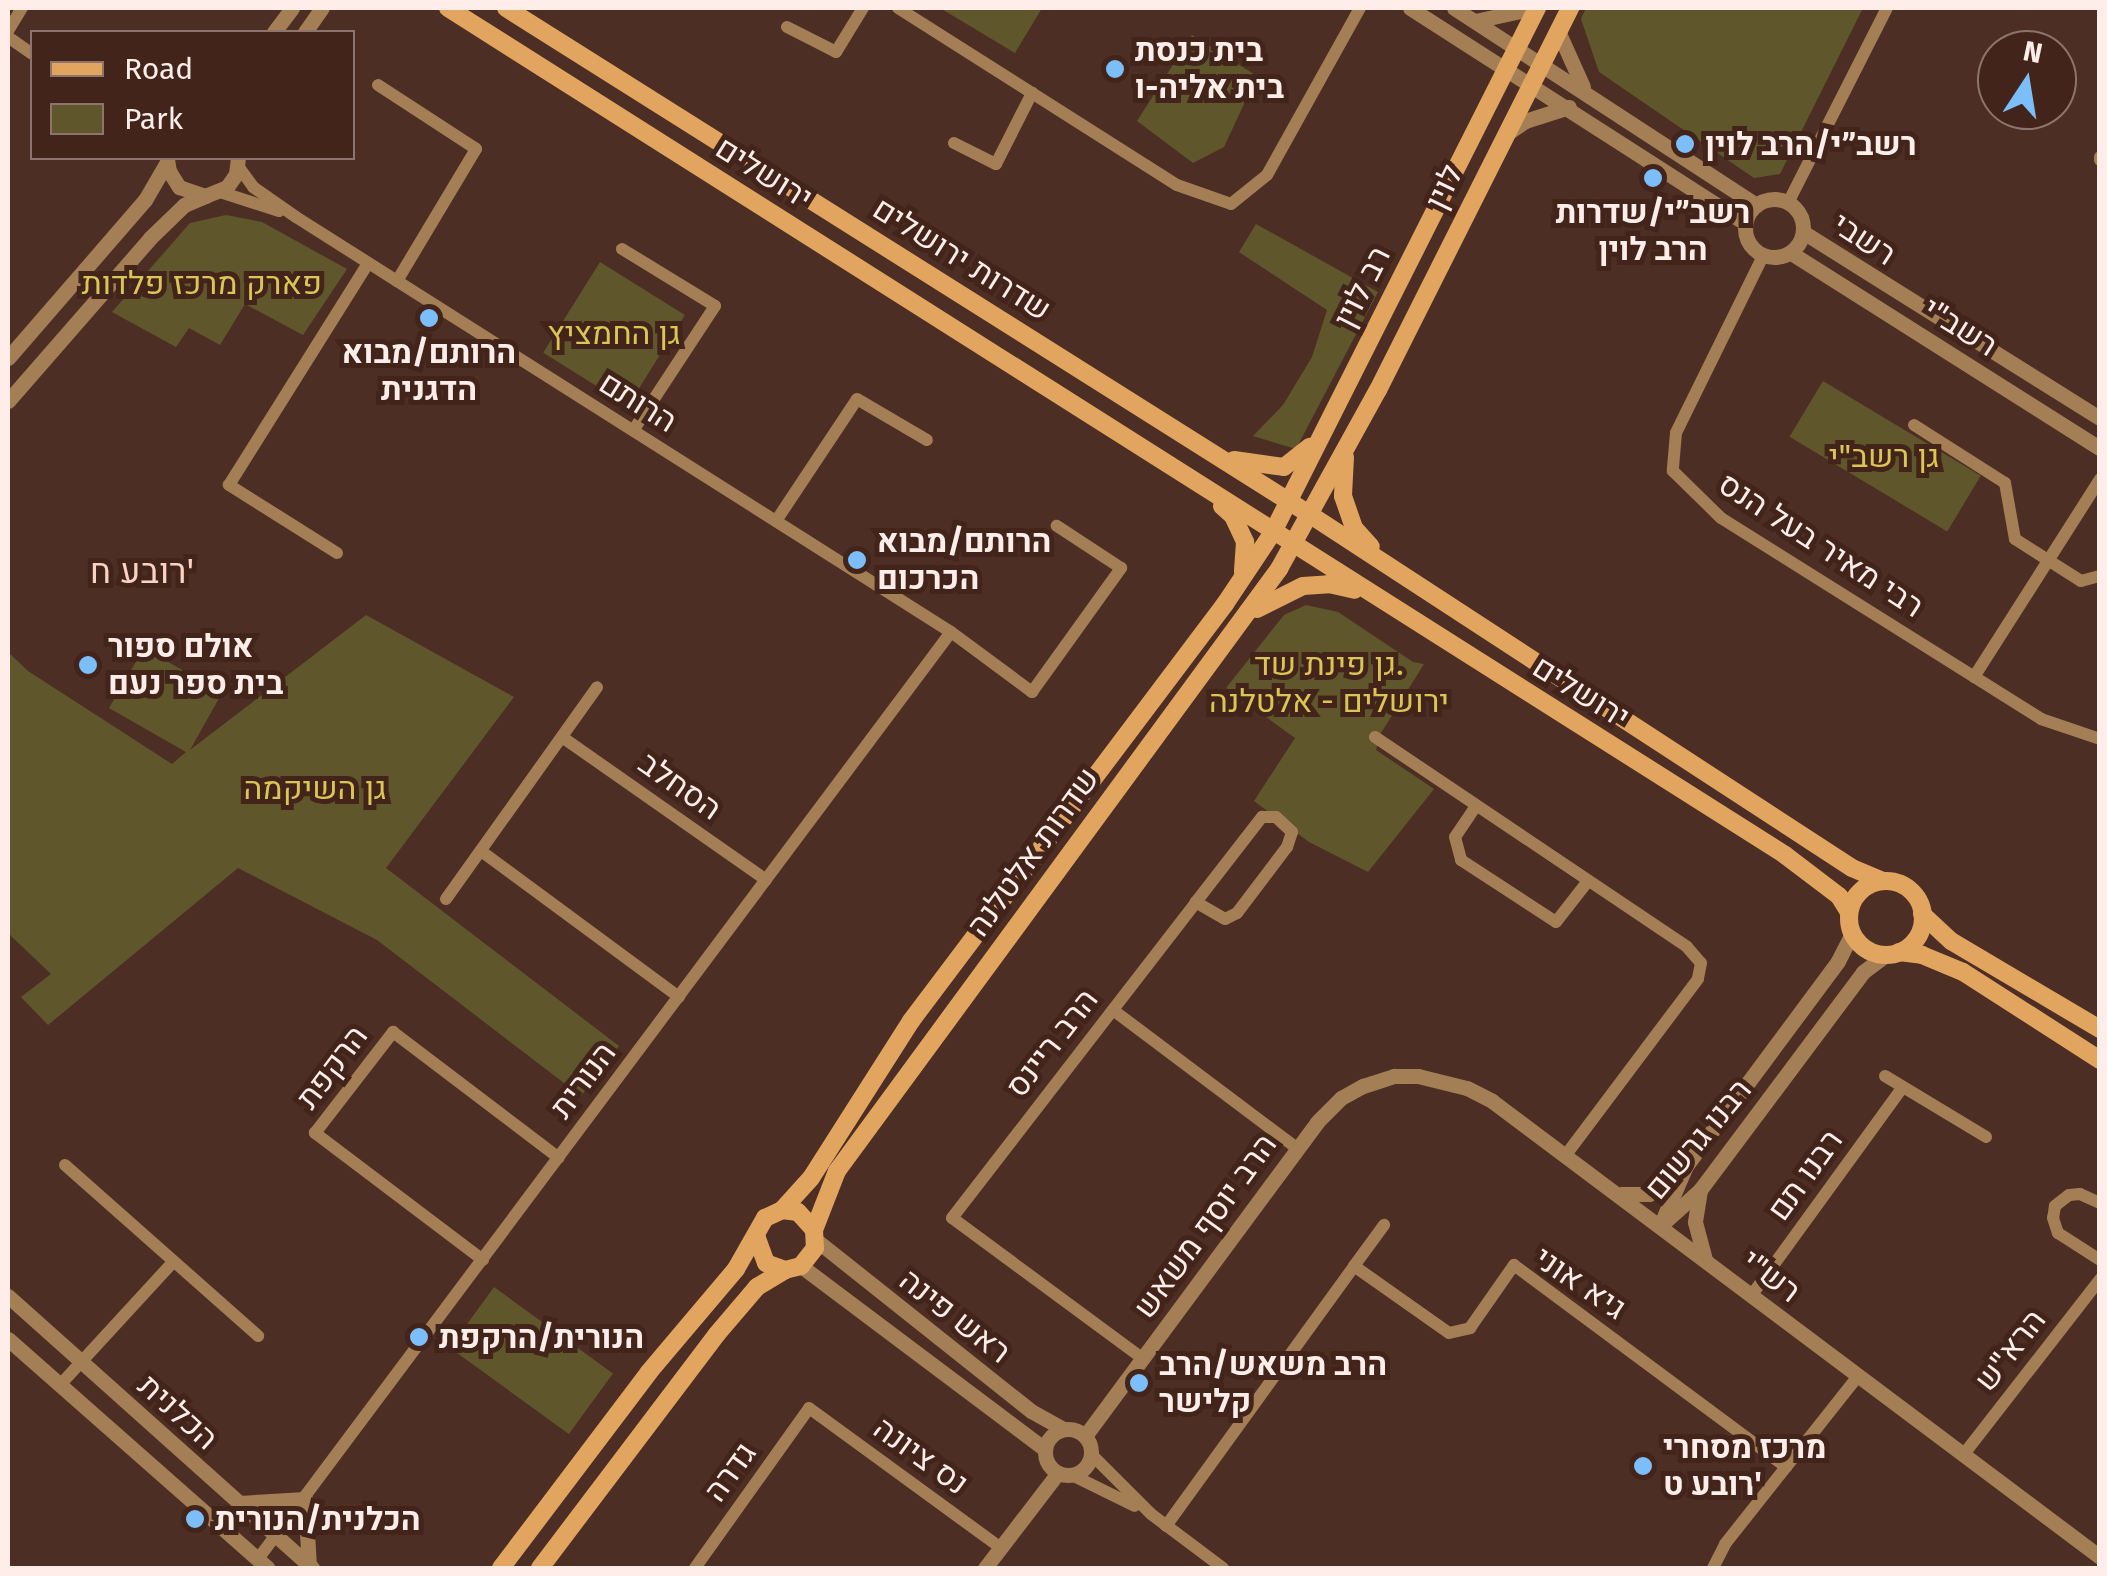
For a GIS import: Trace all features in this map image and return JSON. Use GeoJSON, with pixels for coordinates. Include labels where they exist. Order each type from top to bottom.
{"type":"FeatureCollection","features":[{"type":"Feature","properties":{"kind":"main road","name":"ירושלים"},"geometry":{"type":"LineString","coordinates":[[448,8],[1200,485]]}},
{"type":"Feature","properties":{"kind":"main road","name":"שדרות ירושלים"},"geometry":{"type":"LineString","coordinates":[[506,8],[1385,563]]}},
{"type":"Feature","properties":{"kind":"main road","name":"רב לוין"},"geometry":{"type":"LineString","coordinates":[[1273,532],[1536,8]]}},
{"type":"Feature","properties":{"kind":"main road","name":"לוין"},"geometry":{"type":"LineString","coordinates":[[1309,514],[1570,8]]}},
{"type":"Feature","properties":{"kind":"main road"},"geometry":{"type":"LineString","coordinates":[[1210,451],[1256,466],[1284,467],[1321,436]]}},
{"type":"Feature","properties":{"kind":"main road"},"geometry":{"type":"LineString","coordinates":[[1347,446],[1342,496],[1354,528],[1385,563]]}},
{"type":"Feature","properties":{"kind":"main road"},"geometry":{"type":"LineString","coordinates":[[1200,485],[1273,532]]}},
{"type":"Feature","properties":{"kind":"main road"},"geometry":{"type":"LineString","coordinates":[[1200,485],[1240,528],[1246,556],[1238,583]]}},
{"type":"Feature","properties":{"kind":"main road","name":"שדרות אלטלנה"},"geometry":{"type":"LineString","coordinates":[[815,1235],[838,1171],[1241,622],[1309,514]]}},
{"type":"Feature","properties":{"kind":"main road","name":"ירושלים"},"geometry":{"type":"LineString","coordinates":[[1273,532],[1785,856],[1839,896],[1849,912]]}},
{"type":"Feature","properties":{"kind":"main road","name":"שדרות אלטלנה"},"geometry":{"type":"LineString","coordinates":[[782,1210],[811,1178],[911,1020],[1273,532]]}},
{"type":"Feature","properties":{"kind":"main road","name":"ירושלים"},"geometry":{"type":"LineString","coordinates":[[1385,563],[1852,868],[1882,881]]}},
{"type":"Feature","properties":{"kind":"main road"},"geometry":{"type":"LineString","coordinates":[[1241,622],[1270,599],[1303,586],[1342,586],[1376,597]]}},
{"type":"Feature","properties":{"kind":"main road"},"geometry":{"type":"LineString","coordinates":[[2100,1029],[1951,941],[1922,914],[1909,890],[1882,881],[1860,891],[1849,912],[1852,933],[1863,946],[1932,958],[1963,972],[2100,1060]]}},
{"type":"Feature","properties":{"kind":"main road"},"geometry":{"type":"LineString","coordinates":[[1893,953],[1919,933],[1922,914]]}},
{"type":"Feature","properties":{"kind":"main road"},"geometry":{"type":"LineString","coordinates":[[500,1568],[649,1372],[736,1269],[765,1218],[782,1210],[798,1212],[815,1235],[812,1255],[757,1288],[717,1334],[540,1568]]}},
{"type":"Feature","properties":{"kind":"main road"},"geometry":{"type":"LineString","coordinates":[[756,1236],[760,1255],[792,1268]]}},
{"type":"Feature","properties":{"kind":"street"},"geometry":{"type":"LineString","coordinates":[[22,8],[8,34],[30,52]]}},
{"type":"Feature","properties":{"kind":"street"},"geometry":{"type":"LineString","coordinates":[[276,30],[292,8]]}},
{"type":"Feature","properties":{"kind":"street"},"geometry":{"type":"LineString","coordinates":[[306,30],[322,8]]}},
{"type":"Feature","properties":{"kind":"street"},"geometry":{"type":"LineString","coordinates":[[787,27],[836,52],[863,8]]}},
{"type":"Feature","properties":{"kind":"street"},"geometry":{"type":"LineString","coordinates":[[898,8],[1177,185],[1232,204],[1267,175],[1360,8]]}},
{"type":"Feature","properties":{"kind":"street"},"geometry":{"type":"LineString","coordinates":[[1410,8],[1745,223]]}},
{"type":"Feature","properties":{"kind":"street"},"geometry":{"type":"LineString","coordinates":[[1454,8],[1756,205]]}},
{"type":"Feature","properties":{"kind":"street"},"geometry":{"type":"LineString","coordinates":[[1475,21],[1536,8]]}},
{"type":"Feature","properties":{"kind":"street"},"geometry":{"type":"LineString","coordinates":[[1788,202],[1887,8]]}},
{"type":"Feature","properties":{"kind":"street"},"geometry":{"type":"LineString","coordinates":[[1558,30],[1572,70],[1588,95]]}},
{"type":"Feature","properties":{"kind":"street"},"geometry":{"type":"LineString","coordinates":[[378,85],[476,150],[397,282]]}},
{"type":"Feature","properties":{"kind":"street"},"geometry":{"type":"LineString","coordinates":[[954,143],[996,164],[1032,92]]}},
{"type":"Feature","properties":{"kind":"street"},"geometry":{"type":"LineString","coordinates":[[1503,137],[1526,121],[1568,107]]}},
{"type":"Feature","properties":{"kind":"street"},"geometry":{"type":"LineString","coordinates":[[167,160],[179,187],[212,194]]}},
{"type":"Feature","properties":{"kind":"street"},"geometry":{"type":"LineString","coordinates":[[8,358],[145,200],[167,160]]}},
{"type":"Feature","properties":{"kind":"street"},"geometry":{"type":"LineString","coordinates":[[8,401],[150,238],[184,205],[212,194],[232,180],[238,162]]}},
{"type":"Feature","properties":{"kind":"street","name":"הרותם"},"geometry":{"type":"LineString","coordinates":[[238,162],[253,187],[296,218],[951,632],[1032,692],[1122,568],[1056,526]]}},
{"type":"Feature","properties":{"kind":"street","name":"הרותם"},"geometry":{"type":"LineString","coordinates":[[212,194],[296,218]]}},
{"type":"Feature","properties":{"kind":"street"},"geometry":{"type":"LineString","coordinates":[[1772,199],[1788,202],[1800,215],[1804,232],[1791,252],[1763,256],[1748,243],[1745,223],[1756,205],[1772,199]]}},
{"type":"Feature","properties":{"kind":"street","name":"רשבי"},"geometry":{"type":"LineString","coordinates":[[1804,232],[2100,418]]}},
{"type":"Feature","properties":{"kind":"street"},"geometry":{"type":"LineString","coordinates":[[622,249],[716,306],[633,431]]}},
{"type":"Feature","properties":{"kind":"street","name":"רשב\"י"},"geometry":{"type":"LineString","coordinates":[[1791,252],[2100,448]]}},
{"type":"Feature","properties":{"kind":"street","name":"רבי מאיר בעל הנס"},"geometry":{"type":"LineString","coordinates":[[1763,256],[1676,433],[1673,471],[1721,518],[1974,677],[2041,719],[2100,739]]}},
{"type":"Feature","properties":{"kind":"street"},"geometry":{"type":"LineString","coordinates":[[336,553],[229,485],[368,263]]}},
{"type":"Feature","properties":{"kind":"street"},"geometry":{"type":"LineString","coordinates":[[776,522],[857,399],[927,440]]}},
{"type":"Feature","properties":{"kind":"street"},"geometry":{"type":"LineString","coordinates":[[1914,425],[2004,483],[2015,539],[2081,581],[2100,576]]}},
{"type":"Feature","properties":{"kind":"street"},"geometry":{"type":"LineString","coordinates":[[1974,677],[2100,479]]}},
{"type":"Feature","properties":{"kind":"street","name":"הנורית"},"geometry":{"type":"LineString","coordinates":[[263,1564],[276,1536],[951,632]]}},
{"type":"Feature","properties":{"kind":"street"},"geometry":{"type":"LineString","coordinates":[[446,899],[598,688]]}},
{"type":"Feature","properties":{"kind":"street","name":"הסחלב"},"geometry":{"type":"LineString","coordinates":[[562,736],[766,880]]}},
{"type":"Feature","properties":{"kind":"street"},"geometry":{"type":"LineString","coordinates":[[1374,737],[1687,946],[1701,962],[1698,979],[1566,1156]]}},
{"type":"Feature","properties":{"kind":"street"},"geometry":{"type":"LineString","coordinates":[[1476,806],[1456,837],[1461,860],[1556,922],[1588,881]]}},
{"type":"Feature","properties":{"kind":"street","name":"הרב ריינס"},"geometry":{"type":"LineString","coordinates":[[1142,1358],[952,1218],[1262,816],[1276,817],[1292,832],[1288,847],[1237,913],[1225,919],[1196,902]]}},
{"type":"Feature","properties":{"kind":"street"},"geometry":{"type":"LineString","coordinates":[[480,851],[679,997]]}},
{"type":"Feature","properties":{"kind":"street","name":"רבנו גרשום"},"geometry":{"type":"LineString","coordinates":[[1660,1226],[1686,1166],[1838,960],[1852,933]]}},
{"type":"Feature","properties":{"kind":"street","name":"רבנו גרשום"},"geometry":{"type":"LineString","coordinates":[[1660,1226],[1700,1190],[1863,972],[1893,953]]}},
{"type":"Feature","properties":{"kind":"street"},"geometry":{"type":"LineString","coordinates":[[1113,1010],[1296,1148]]}},
{"type":"Feature","properties":{"kind":"street","name":"הרקפת"},"geometry":{"type":"LineString","coordinates":[[482,1260],[315,1133],[393,1032],[559,1158]]}},
{"type":"Feature","properties":{"kind":"street","name":"רש\"י"},"geometry":{"type":"LineString","coordinates":[[1394,1076],[1418,1076],[1468,1088],[1616,1193],[2100,1557]]}},
{"type":"Feature","properties":{"kind":"street","name":"הרב יוסף משאש"},"geometry":{"type":"LineString","coordinates":[[1085,1436],[1296,1148],[1341,1098],[1394,1076]]}},
{"type":"Feature","properties":{"kind":"street"},"geometry":{"type":"LineString","coordinates":[[1885,1076],[1986,1136]]}},
{"type":"Feature","properties":{"kind":"street","name":"רבנו תם"},"geometry":{"type":"LineString","coordinates":[[1751,1296],[1903,1087]]}},
{"type":"Feature","properties":{"kind":"street"},"geometry":{"type":"LineString","coordinates":[[65,1165],[258,1336]]}},
{"type":"Feature","properties":{"kind":"street"},"geometry":{"type":"LineString","coordinates":[[1616,1193],[1650,1194],[1671,1182],[1686,1166]]}},
{"type":"Feature","properties":{"kind":"street"},"geometry":{"type":"LineString","coordinates":[[1700,1190],[1695,1222],[1706,1262]]}},
{"type":"Feature","properties":{"kind":"street"},"geometry":{"type":"LineString","coordinates":[[2100,1203],[2080,1194],[2069,1195],[2055,1206],[2053,1218],[2058,1233],[2100,1260]]}},
{"type":"Feature","properties":{"kind":"street"},"geometry":{"type":"LineString","coordinates":[[1166,1526],[1384,1226]]}},
{"type":"Feature","properties":{"kind":"street","name":"ראש פינה"},"geometry":{"type":"LineString","coordinates":[[815,1235],[1031,1411],[1063,1429]]}},
{"type":"Feature","properties":{"kind":"street"},"geometry":{"type":"LineString","coordinates":[[60,1386],[174,1262]]}},
{"type":"Feature","properties":{"kind":"street","name":"גיא אוני"},"geometry":{"type":"LineString","coordinates":[[1354,1266],[1448,1333],[1470,1328],[1514,1266],[1786,1468]]}},
{"type":"Feature","properties":{"kind":"street","name":"ראש פינה"},"geometry":{"type":"LineString","coordinates":[[792,1268],[1045,1449]]}},
{"type":"Feature","properties":{"kind":"street","name":"הרא\"ש"},"geometry":{"type":"LineString","coordinates":[[1964,1454],[2100,1279]]}},
{"type":"Feature","properties":{"kind":"street","name":"הכלנית"},"geometry":{"type":"LineString","coordinates":[[8,1296],[311,1567]]}},
{"type":"Feature","properties":{"kind":"street","name":"הכלנית"},"geometry":{"type":"LineString","coordinates":[[8,1338],[263,1564]]}},
{"type":"Feature","properties":{"kind":"street"},"geometry":{"type":"LineString","coordinates":[[1713,1568],[1725,1544],[1858,1376]]}},
{"type":"Feature","properties":{"kind":"street","name":"נס ציונה"},"geometry":{"type":"LineString","coordinates":[[810,1408],[1001,1548]]}},
{"type":"Feature","properties":{"kind":"street","name":"גדרה"},"geometry":{"type":"LineString","coordinates":[[694,1568],[810,1408]]}},
{"type":"Feature","properties":{"kind":"street"},"geometry":{"type":"LineString","coordinates":[[1151,1514],[1064,1474],[1047,1462],[1045,1449],[1053,1434],[1063,1429],[1085,1436],[1091,1454],[1151,1514],[1223,1568]]}},
{"type":"Feature","properties":{"kind":"street"},"geometry":{"type":"LineString","coordinates":[[985,1568],[1064,1474],[1086,1466],[1091,1454]]}},
{"type":"Feature","properties":{"kind":"street"},"geometry":{"type":"LineString","coordinates":[[239,1503],[304,1499],[311,1567]]}},
{"type":"Feature","properties":{"kind":"green space"},"geometry":{"type":"Polygon","coordinates":[[[940,8],[1042,8],[1015,53],[940,8]]]}},
{"type":"Feature","properties":{"kind":"green space"},"geometry":{"type":"Polygon","coordinates":[[[1586,8],[1863,8],[1780,174],[1754,178],[1599,72],[1581,19],[1586,8]]]}},
{"type":"Feature","properties":{"kind":"green space"},"geometry":{"type":"Polygon","coordinates":[[[1192,35],[1257,76],[1224,147],[1193,163],[1137,121],[1192,35]]]}},
{"type":"Feature","properties":{"kind":"green space","name":"פארק מרכז פלדות"},"geometry":{"type":"Polygon","coordinates":[[[226,215],[262,222],[347,269],[303,335],[245,304],[220,345],[189,328],[176,347],[112,312],[190,223],[226,215]]]}},
{"type":"Feature","properties":{"kind":"green space"},"geometry":{"type":"Polygon","coordinates":[[[1256,224],[1378,292],[1296,449],[1253,436],[1283,405],[1312,357],[1327,310],[1239,252],[1256,224]]]}},
{"type":"Feature","properties":{"kind":"green space","name":"גן החמציץ"},"geometry":{"type":"Polygon","coordinates":[[[600,262],[685,315],[628,406],[543,353],[600,262]]]}},
{"type":"Feature","properties":{"kind":"green space","name":"גן רשב\"י"},"geometry":{"type":"Polygon","coordinates":[[[1823,381],[1981,476],[1947,531],[1790,437],[1823,381]]]}},
{"type":"Feature","properties":{"kind":"green space","name":"גן פינת שד. ירושלים - אלטלנה"},"geometry":{"type":"Polygon","coordinates":[[[1306,605],[1338,612],[1413,662],[1424,664],[1381,733],[1376,750],[1434,789],[1368,872],[1309,842],[1254,801],[1295,738],[1226,688],[1284,615],[1306,605]]]}},
{"type":"Feature","properties":{"kind":"green space","name":"גן השיקמה"},"geometry":{"type":"Polygon","coordinates":[[[366,615],[514,697],[386,868],[619,1046],[581,1096],[377,940],[238,868],[48,1025],[21,997],[51,974],[8,933],[8,652],[28,671],[172,764],[186,752],[109,708],[144,648],[222,693],[190,750],[366,615]]]}},
{"type":"Feature","properties":{"kind":"green space"},"geometry":{"type":"Polygon","coordinates":[[[494,1287],[613,1373],[569,1434],[450,1348],[494,1287]]]}},
{"type":"Feature","properties":{"kind":"place","name":"בית כנסת בית אליה-ו"},"geometry":{"type":"Point","coordinates":[1115,69]}},
{"type":"Feature","properties":{"kind":"place","name":"רשב״י/הרב לוין"},"geometry":{"type":"Point","coordinates":[1685,144]}},
{"type":"Feature","properties":{"kind":"place","name":"רשב״י/שדרות הרב לוין"},"geometry":{"type":"Point","coordinates":[1653,178]}},
{"type":"Feature","properties":{"kind":"place","name":"הרותם/מבוא הדגנית"},"geometry":{"type":"Point","coordinates":[429,318]}},
{"type":"Feature","properties":{"kind":"place","name":"הרותם/מבוא הכרכום"},"geometry":{"type":"Point","coordinates":[857,560]}},
{"type":"Feature","properties":{"kind":"place","name":"אולם ספור בית ספר נעם"},"geometry":{"type":"Point","coordinates":[88,665]}},
{"type":"Feature","properties":{"kind":"place","name":"הנורית/הרקפת"},"geometry":{"type":"Point","coordinates":[419,1337]}},
{"type":"Feature","properties":{"kind":"place","name":"הרב משאש/הרב קלישר"},"geometry":{"type":"Point","coordinates":[1139,1383]}},
{"type":"Feature","properties":{"kind":"place","name":"מרכז מסחרי רובע ט'"},"geometry":{"type":"Point","coordinates":[1643,1466]}},
{"type":"Feature","properties":{"kind":"place","name":"הכלנית/הנורית"},"geometry":{"type":"Point","coordinates":[195,1519]}},
{"type":"Feature","properties":{"kind":"district","name":"רובע ח'"},"geometry":{"type":"Point","coordinates":[142,571]}}]}
